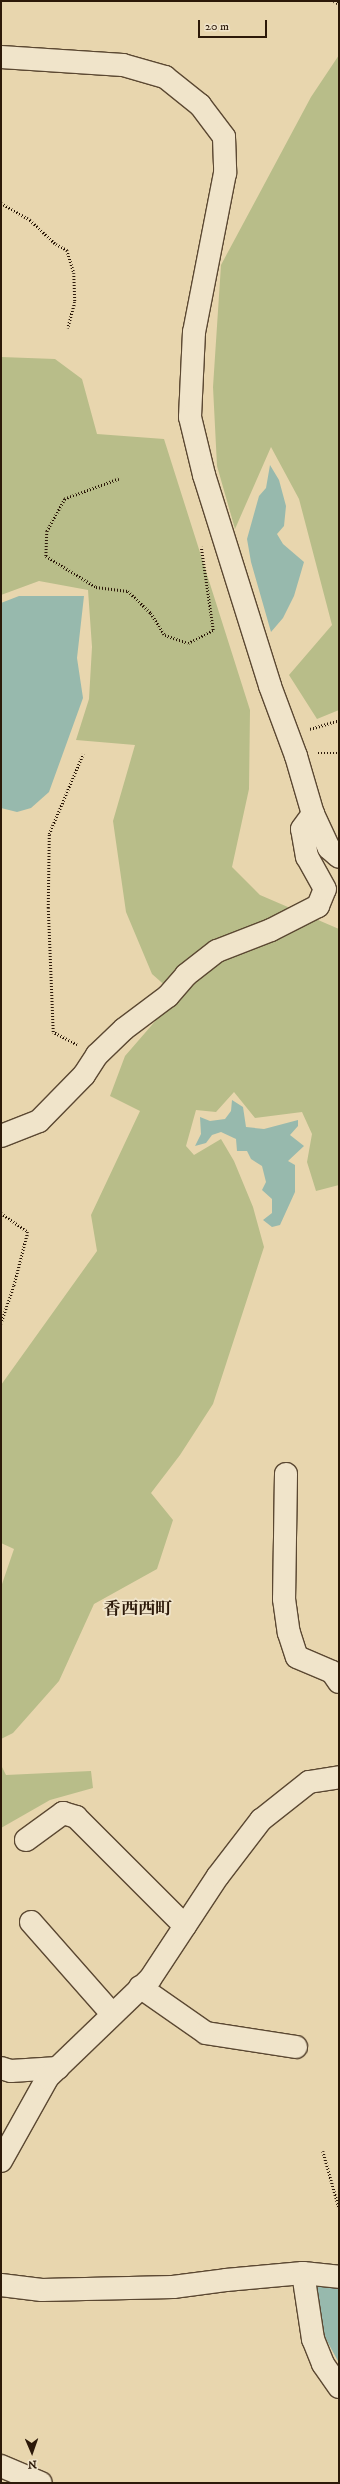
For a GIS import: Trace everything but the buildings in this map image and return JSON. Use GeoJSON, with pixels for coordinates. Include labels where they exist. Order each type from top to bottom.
{"type":"FeatureCollection","features":[{"type":"Feature","properties":{"kind":"street"},"geometry":{"type":"LineString","coordinates":[[1,57],[123,66],[165,77],[200,105],[224,137],[225,173],[194,332],[190,417],[207,482],[268,678],[296,756],[313,814],[329,848],[339,857]]}},
{"type":"Feature","properties":{"kind":"street"},"geometry":{"type":"LineString","coordinates":[[1,1136],[39,1121],[84,1075],[97,1055],[124,1029],[168,996],[186,975],[217,951],[271,930],[318,906],[324,889],[307,857],[302,829],[313,814]]}},
{"type":"Feature","properties":{"kind":"street"},"geometry":{"type":"LineString","coordinates":[[286,1474],[284,1599],[289,1633],[297,1657],[332,1672],[339,1682]]}},
{"type":"Feature","properties":{"kind":"street"},"geometry":{"type":"LineString","coordinates":[[1,2160],[48,2077],[150,1979],[218,1876],[261,1820],[309,1782],[339,1777]]}},
{"type":"Feature","properties":{"kind":"street"},"geometry":{"type":"LineString","coordinates":[[26,1840],[63,1813],[76,1817],[185,1926]]}},
{"type":"Feature","properties":{"kind":"street"},"geometry":{"type":"LineString","coordinates":[[31,1922],[112,2014]]}},
{"type":"Feature","properties":{"kind":"street"},"geometry":{"type":"LineString","coordinates":[[140,1987],[206,2033],[296,2047]]}},
{"type":"Feature","properties":{"kind":"street"},"geometry":{"type":"LineString","coordinates":[[1,2068],[11,2071],[58,2068]]}},
{"type":"Feature","properties":{"kind":"street"},"geometry":{"type":"LineString","coordinates":[[303,2273],[313,2339],[323,2364],[339,2387]]}},
{"type":"Feature","properties":{"kind":"street"},"geometry":{"type":"LineString","coordinates":[[1,2285],[42,2290],[173,2287],[226,2280],[303,2273],[339,2277]]}},
{"type":"Feature","properties":{"kind":"street"},"geometry":{"type":"LineString","coordinates":[[1,2466],[41,2483]]}},
{"type":"Feature","properties":{"kind":"path"},"geometry":{"type":"LineString","coordinates":[[334,1],[339,4]]}},
{"type":"Feature","properties":{"kind":"path"},"geometry":{"type":"LineString","coordinates":[[1,203],[30,220],[56,244],[67,250],[74,273],[74,302],[68,328]]}},
{"type":"Feature","properties":{"kind":"path"},"geometry":{"type":"LineString","coordinates":[[119,480],[65,499],[47,531],[46,556],[96,587],[128,591],[151,613],[165,635],[188,642],[213,630],[201,545]]}},
{"type":"Feature","properties":{"kind":"path"},"geometry":{"type":"LineString","coordinates":[[308,729],[339,720]]}},
{"type":"Feature","properties":{"kind":"path"},"geometry":{"type":"LineString","coordinates":[[83,754],[49,834],[48,908],[53,1032],[97,1055]]}},
{"type":"Feature","properties":{"kind":"path"},"geometry":{"type":"LineString","coordinates":[[1,1213],[28,1232],[14,1286],[1,1324]]}},
{"type":"Feature","properties":{"kind":"path"},"geometry":{"type":"LineString","coordinates":[[323,2151],[339,2208]]}},
{"type":"Feature","properties":{"kind":"green space"},"geometry":{"type":"Polygon","coordinates":[[[339,55],[339,710],[317,719],[289,675],[332,625],[299,499],[271,447],[235,529],[217,466],[213,387],[221,265],[311,97],[339,55]]]}},
{"type":"Feature","properties":{"kind":"green space"},"geometry":{"type":"Polygon","coordinates":[[[1,357],[55,359],[82,379],[97,434],[164,439],[250,710],[249,789],[232,867],[260,895],[339,929],[339,1185],[316,1191],[307,1162],[312,1134],[302,1112],[255,1118],[234,1092],[216,1112],[196,1110],[186,1146],[194,1155],[221,1139],[234,1161],[253,1207],[264,1247],[213,1404],[180,1455],[151,1493],[173,1520],[157,1569],[94,1604],[59,1681],[13,1733],[1,1739],[1,1587],[14,1549],[1,1543],[1,1385],[97,1251],[91,1215],[140,1111],[110,1096],[125,1056],[177,996],[152,974],[126,912],[113,821],[135,745],[76,740],[89,699],[92,647],[88,590],[39,581],[1,595],[1,357]]]}},
{"type":"Feature","properties":{"kind":"green space"},"geometry":{"type":"Polygon","coordinates":[[[1,1765],[6,1775],[91,1771],[93,1788],[50,1800],[1,1828],[1,1765]]]}},
{"type":"Feature","properties":{"kind":"water"},"geometry":{"type":"Polygon","coordinates":[[[270,465],[279,480],[286,506],[284,526],[277,534],[283,544],[304,562],[294,596],[283,618],[271,632],[251,562],[247,539],[259,496],[266,488],[270,465]]]}},
{"type":"Feature","properties":{"kind":"water"},"geometry":{"type":"Polygon","coordinates":[[[19,596],[84,596],[77,658],[83,698],[49,792],[31,808],[17,812],[1,808],[1,603],[19,596]]]}},
{"type":"Feature","properties":{"kind":"water"},"geometry":{"type":"Polygon","coordinates":[[[232,1100],[243,1107],[246,1127],[264,1129],[298,1120],[298,1126],[290,1135],[304,1146],[288,1161],[295,1165],[295,1192],[280,1225],[272,1227],[263,1220],[272,1213],[272,1199],[262,1190],[266,1182],[262,1166],[251,1159],[247,1151],[237,1151],[236,1139],[221,1132],[212,1135],[206,1143],[195,1146],[201,1134],[200,1117],[210,1121],[225,1119],[231,1111],[232,1100]]]}},
{"type":"Feature","properties":{"kind":"water"},"geometry":{"type":"Polygon","coordinates":[[[315,2284],[339,2284],[339,2363],[320,2328],[315,2284]]]}},
{"type":"Feature","properties":{"kind":"district","name":"香西西町"},"geometry":{"type":"Point","coordinates":[138,1610]}}]}
